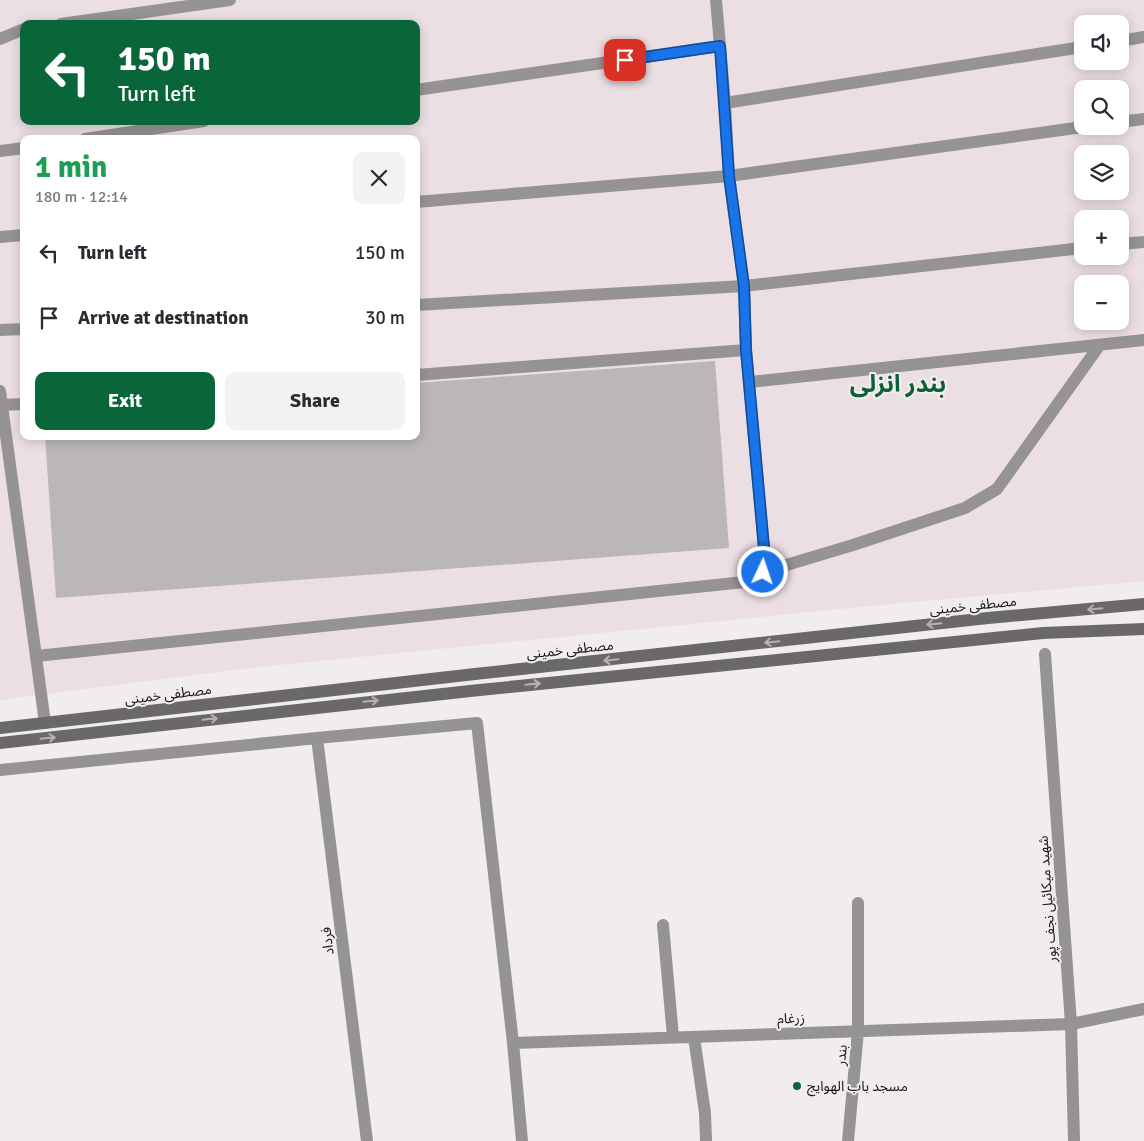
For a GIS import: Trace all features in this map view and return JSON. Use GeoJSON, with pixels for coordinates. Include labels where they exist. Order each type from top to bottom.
{"type":"FeatureCollection","features":[{"type":"Feature","properties":{"kind":"main road","name":"مصطفی خمینی"},"geometry":{"type":"LineString","coordinates":[[0,728],[475,674],[1144,604]]}},
{"type":"Feature","properties":{"kind":"main road"},"geometry":{"type":"LineString","coordinates":[[0,743],[500,688],[1044,634],[1144,629]]}},
{"type":"Feature","properties":{"kind":"street"},"geometry":{"type":"LineString","coordinates":[[89,20],[230,0]]}},
{"type":"Feature","properties":{"kind":"street"},"geometry":{"type":"LineString","coordinates":[[716,0],[729,176],[744,286],[746,350],[765,559],[763,572]]}},
{"type":"Feature","properties":{"kind":"street"},"geometry":{"type":"LineString","coordinates":[[0,39],[20,31]]}},
{"type":"Feature","properties":{"kind":"street"},"geometry":{"type":"LineString","coordinates":[[1129,40],[1144,37]]}},
{"type":"Feature","properties":{"kind":"street"},"geometry":{"type":"LineString","coordinates":[[420,89],[720,46]]}},
{"type":"Feature","properties":{"kind":"street"},"geometry":{"type":"LineString","coordinates":[[725,103],[1074,48]]}},
{"type":"Feature","properties":{"kind":"street"},"geometry":{"type":"LineString","coordinates":[[1129,121],[1144,119]]}},
{"type":"Feature","properties":{"kind":"street"},"geometry":{"type":"LineString","coordinates":[[111,135],[178,125]]}},
{"type":"Feature","properties":{"kind":"street"},"geometry":{"type":"LineString","coordinates":[[420,202],[729,176],[1074,128]]}},
{"type":"Feature","properties":{"kind":"street"},"geometry":{"type":"LineString","coordinates":[[0,151],[20,148]]}},
{"type":"Feature","properties":{"kind":"street"},"geometry":{"type":"LineString","coordinates":[[0,237],[20,235]]}},
{"type":"Feature","properties":{"kind":"street"},"geometry":{"type":"LineString","coordinates":[[1129,243],[1144,242]]}},
{"type":"Feature","properties":{"kind":"street"},"geometry":{"type":"LineString","coordinates":[[420,305],[744,286],[1074,249]]}},
{"type":"Feature","properties":{"kind":"street"},"geometry":{"type":"LineString","coordinates":[[0,330],[20,329]]}},
{"type":"Feature","properties":{"kind":"street"},"geometry":{"type":"LineString","coordinates":[[750,382],[1144,340]]}},
{"type":"Feature","properties":{"kind":"street"},"geometry":{"type":"LineString","coordinates":[[36,656],[754,581],[763,572],[965,508],[997,489],[1099,346]]}},
{"type":"Feature","properties":{"kind":"street"},"geometry":{"type":"LineString","coordinates":[[420,374],[746,350]]}},
{"type":"Feature","properties":{"kind":"street"},"geometry":{"type":"LineString","coordinates":[[0,392],[45,723]]}},
{"type":"Feature","properties":{"kind":"street"},"geometry":{"type":"LineString","coordinates":[[2,405],[20,404]]}},
{"type":"Feature","properties":{"kind":"street","name":"شهید میکائیل نجف پور"},"geometry":{"type":"LineString","coordinates":[[1045,654],[1071,1024],[1074,1141]]}},
{"type":"Feature","properties":{"kind":"street"},"geometry":{"type":"LineString","coordinates":[[0,770],[477,723],[513,1043],[522,1141]]}},
{"type":"Feature","properties":{"kind":"street","name":"فرداد"},"geometry":{"type":"LineString","coordinates":[[317,738],[366,1141]]}},
{"type":"Feature","properties":{"kind":"street","name":"بندر"},"geometry":{"type":"LineString","coordinates":[[848,1141],[858,1031],[858,903]]}},
{"type":"Feature","properties":{"kind":"street"},"geometry":{"type":"LineString","coordinates":[[663,925],[673,1037]]}},
{"type":"Feature","properties":{"kind":"street","name":"زرغام"},"geometry":{"type":"LineString","coordinates":[[513,1043],[1071,1024],[1144,1009]]}},
{"type":"Feature","properties":{"kind":"street"},"geometry":{"type":"LineString","coordinates":[[694,1037],[705,1112],[706,1141]]}},
{"type":"Feature","properties":{"kind":"shaded area"},"geometry":{"type":"Polygon","coordinates":[[[0,0],[1144,0],[1144,581],[891,604],[249,668],[0,700],[0,0]]]}},
{"type":"Feature","properties":{"kind":"building"},"geometry":{"type":"Polygon","coordinates":[[[715,361],[729,548],[56,598],[45,440],[420,440],[420,383],[715,361]]]}},
{"type":"Feature","properties":{"kind":"place","name":"مسجد باب الهوایج"},"geometry":{"type":"Point","coordinates":[797,1086]}},
{"type":"Feature","properties":{"kind":"district","name":"بندر انزلی"},"geometry":{"type":"Point","coordinates":[898,384]}},
{"type":"Feature","properties":{"kind":"route"},"geometry":{"type":"LineString","coordinates":[[625,60],[720,46],[729,176],[744,286],[746,350],[765,559],[763,572]]}}]}
